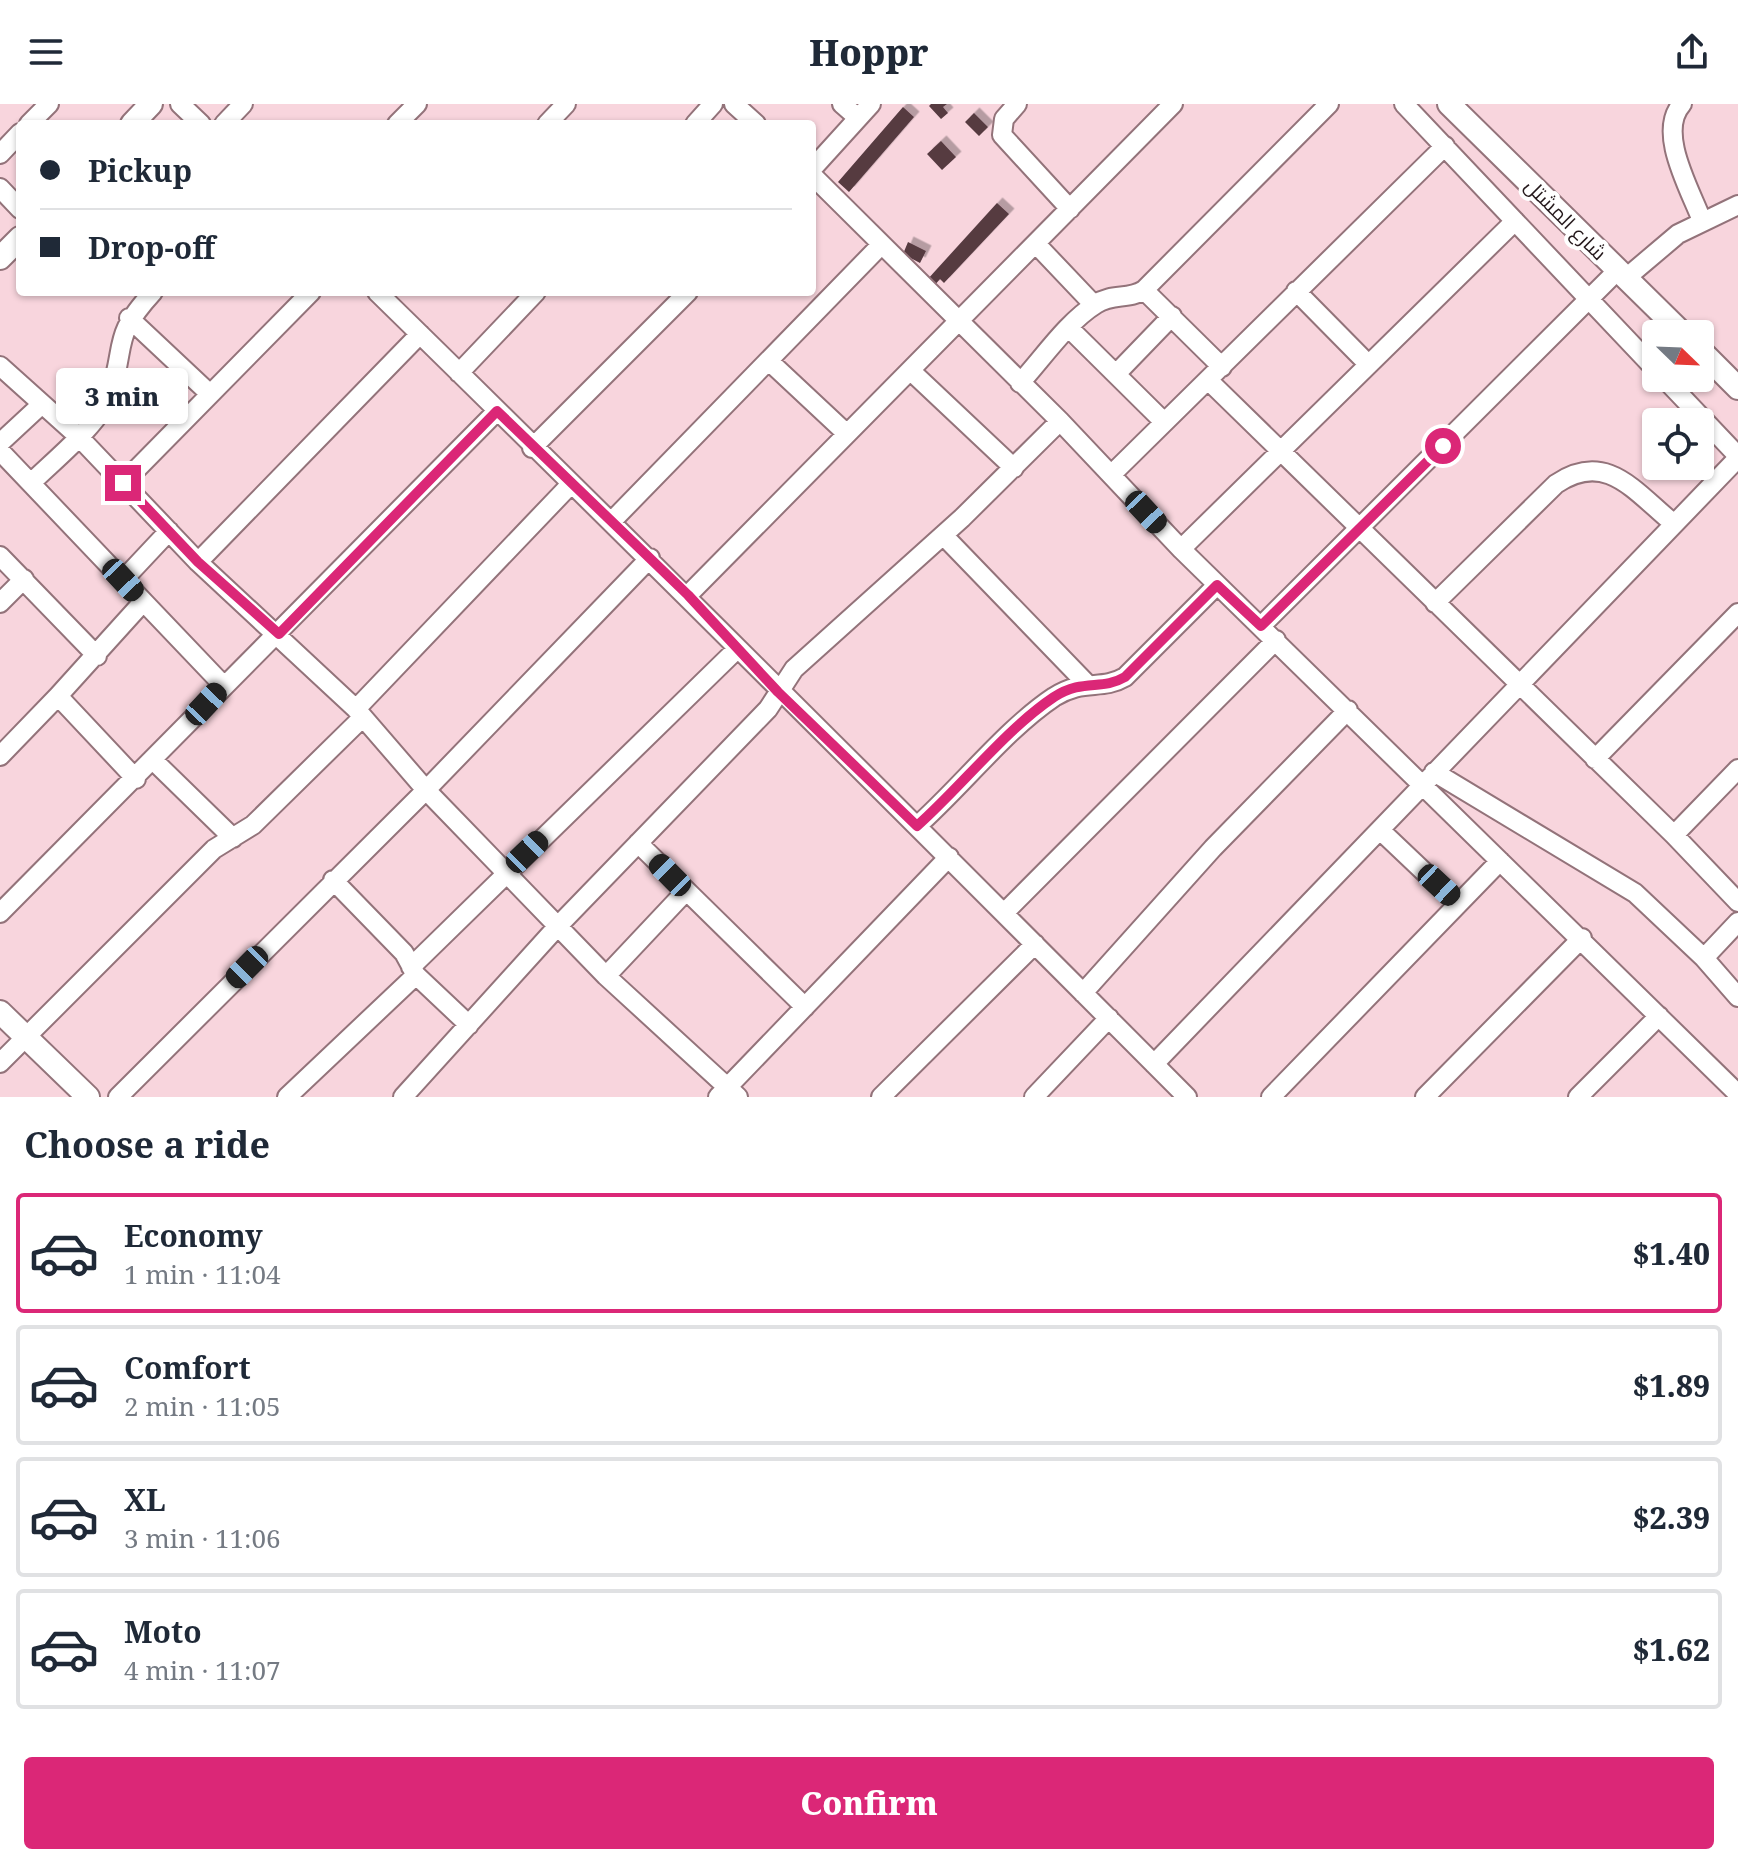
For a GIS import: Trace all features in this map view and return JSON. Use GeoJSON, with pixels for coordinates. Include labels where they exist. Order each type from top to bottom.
{"type":"FeatureCollection","features":[{"type":"Feature","properties":{"kind":"street"},"geometry":{"type":"LineString","coordinates":[[33,120],[49,104]]}},
{"type":"Feature","properties":{"kind":"street"},"geometry":{"type":"LineString","coordinates":[[136,120],[151,104]]}},
{"type":"Feature","properties":{"kind":"street"},"geometry":{"type":"LineString","coordinates":[[180,104],[197,120]]}},
{"type":"Feature","properties":{"kind":"street"},"geometry":{"type":"LineString","coordinates":[[228,120],[243,104]]}},
{"type":"Feature","properties":{"kind":"street"},"geometry":{"type":"LineString","coordinates":[[401,120],[417,104]]}},
{"type":"Feature","properties":{"kind":"street"},"geometry":{"type":"LineString","coordinates":[[551,120],[566,104]]}},
{"type":"Feature","properties":{"kind":"street"},"geometry":{"type":"LineString","coordinates":[[699,120],[713,104]]}},
{"type":"Feature","properties":{"kind":"street"},"geometry":{"type":"LineString","coordinates":[[734,104],[752,120]]}},
{"type":"Feature","properties":{"kind":"street"},"geometry":{"type":"LineString","coordinates":[[842,104],[858,118]]}},
{"type":"Feature","properties":{"kind":"street"},"geometry":{"type":"LineString","coordinates":[[816,165],[871,104]]}},
{"type":"Feature","properties":{"kind":"street"},"geometry":{"type":"LineString","coordinates":[[1017,104],[1004,119],[1002,135],[1070,209]]}},
{"type":"Feature","properties":{"kind":"street"},"geometry":{"type":"LineString","coordinates":[[688,595],[912,372],[1173,104]]}},
{"type":"Feature","properties":{"kind":"street"},"geometry":{"type":"LineString","coordinates":[[1020,383],[1094,305],[1112,296],[1130,296],[1144,290],[1329,104]]}},
{"type":"Feature","properties":{"kind":"street"},"geometry":{"type":"LineString","coordinates":[[1404,104],[1642,355]]}},
{"type":"Feature","properties":{"kind":"street","name":"شارع المشتل"},"geometry":{"type":"LineString","coordinates":[[1449,104],[1669,320]]}},
{"type":"Feature","properties":{"kind":"street"},"geometry":{"type":"LineString","coordinates":[[1682,104],[1676,111],[1672,128],[1676,150],[1702,221]]}},
{"type":"Feature","properties":{"kind":"street"},"geometry":{"type":"LineString","coordinates":[[0,154],[16,137]]}},
{"type":"Feature","properties":{"kind":"street"},"geometry":{"type":"LineString","coordinates":[[1112,474],[1445,146]]}},
{"type":"Feature","properties":{"kind":"street"},"geometry":{"type":"LineString","coordinates":[[816,179],[880,246],[1060,421],[1217,585],[1348,710],[1428,779],[1500,861],[1738,1094]]}},
{"type":"Feature","properties":{"kind":"street"},"geometry":{"type":"LineString","coordinates":[[0,188],[16,205]]}},
{"type":"Feature","properties":{"kind":"street"},"geometry":{"type":"LineString","coordinates":[[1261,626],[1589,300],[1678,234],[1738,205]]}},
{"type":"Feature","properties":{"kind":"street"},"geometry":{"type":"LineString","coordinates":[[1181,549],[1515,221]]}},
{"type":"Feature","properties":{"kind":"street"},"geometry":{"type":"LineString","coordinates":[[0,258],[16,242]]}},
{"type":"Feature","properties":{"kind":"street"},"geometry":{"type":"LineString","coordinates":[[1037,245],[1094,305]]}},
{"type":"Feature","properties":{"kind":"street"},"geometry":{"type":"LineString","coordinates":[[611,522],[880,246]]}},
{"type":"Feature","properties":{"kind":"street"},"geometry":{"type":"LineString","coordinates":[[1144,290],[1172,316],[1278,451],[1674,835],[1738,902]]}},
{"type":"Feature","properties":{"kind":"street"},"geometry":{"type":"LineString","coordinates":[[1296,291],[1368,364]]}},
{"type":"Feature","properties":{"kind":"street"},"geometry":{"type":"LineString","coordinates":[[31,483],[78,436],[110,394],[119,345],[129,318],[149,296]]}},
{"type":"Feature","properties":{"kind":"street"},"geometry":{"type":"LineString","coordinates":[[123,483],[307,296]]}},
{"type":"Feature","properties":{"kind":"street"},"geometry":{"type":"LineString","coordinates":[[384,296],[532,448],[688,595],[778,692],[1005,912],[1187,1097]]}},
{"type":"Feature","properties":{"kind":"street"},"geometry":{"type":"LineString","coordinates":[[459,373],[532,296]]}},
{"type":"Feature","properties":{"kind":"street"},"geometry":{"type":"LineString","coordinates":[[532,448],[684,296]]}},
{"type":"Feature","properties":{"kind":"street"},"geometry":{"type":"LineString","coordinates":[[1116,374],[1172,316]]}},
{"type":"Feature","properties":{"kind":"street"},"geometry":{"type":"LineString","coordinates":[[129,318],[210,394]]}},
{"type":"Feature","properties":{"kind":"street"},"geometry":{"type":"LineString","coordinates":[[1070,329],[1164,422]]}},
{"type":"Feature","properties":{"kind":"street"},"geometry":{"type":"LineString","coordinates":[[198,562],[420,334]]}},
{"type":"Feature","properties":{"kind":"street"},"geometry":{"type":"LineString","coordinates":[[770,362],[847,434]]}},
{"type":"Feature","properties":{"kind":"street"},"geometry":{"type":"LineString","coordinates":[[1714,364],[1738,388]]}},
{"type":"Feature","properties":{"kind":"street"},"geometry":{"type":"LineString","coordinates":[[0,366],[78,436],[198,562],[279,634],[360,713],[426,790],[557,927],[728,1094],[805,1007],[949,857]]}},
{"type":"Feature","properties":{"kind":"street"},"geometry":{"type":"LineString","coordinates":[[912,372],[1014,468]]}},
{"type":"Feature","properties":{"kind":"street"},"geometry":{"type":"LineString","coordinates":[[1154,1064],[1738,457],[1677,392]]}},
{"type":"Feature","properties":{"kind":"street"},"geometry":{"type":"LineString","coordinates":[[0,443],[42,404]]}},
{"type":"Feature","properties":{"kind":"street"},"geometry":{"type":"LineString","coordinates":[[0,913],[497,411]]}},
{"type":"Feature","properties":{"kind":"street"},"geometry":{"type":"LineString","coordinates":[[403,1097],[557,927],[768,709],[794,669],[943,535],[1060,421]]}},
{"type":"Feature","properties":{"kind":"street"},"geometry":{"type":"LineString","coordinates":[[0,451],[224,686]]}},
{"type":"Feature","properties":{"kind":"street"},"geometry":{"type":"LineString","coordinates":[[1435,603],[1556,484],[1575,471],[1591,468],[1606,473],[1673,523]]}},
{"type":"Feature","properties":{"kind":"street"},"geometry":{"type":"LineString","coordinates":[[0,1063],[214,849],[253,825],[571,484]]}},
{"type":"Feature","properties":{"kind":"street"},"geometry":{"type":"LineString","coordinates":[[123,580],[169,531]]}},
{"type":"Feature","properties":{"kind":"street"},"geometry":{"type":"LineString","coordinates":[[943,535],[1086,683]]}},
{"type":"Feature","properties":{"kind":"street"},"geometry":{"type":"LineString","coordinates":[[0,556],[97,656]]}},
{"type":"Feature","properties":{"kind":"street"},"geometry":{"type":"LineString","coordinates":[[118,1097],[426,790],[650,558]]}},
{"type":"Feature","properties":{"kind":"street"},"geometry":{"type":"LineString","coordinates":[[0,603],[24,579]]}},
{"type":"Feature","properties":{"kind":"street"},"geometry":{"type":"LineString","coordinates":[[917,826],[1052,698],[1086,683],[1114,683],[1125,677],[1217,585]]}},
{"type":"Feature","properties":{"kind":"street"},"geometry":{"type":"LineString","coordinates":[[0,756],[97,656],[143,602]]}},
{"type":"Feature","properties":{"kind":"street"},"geometry":{"type":"LineString","coordinates":[[1595,759],[1738,613]]}},
{"type":"Feature","properties":{"kind":"street"},"geometry":{"type":"LineString","coordinates":[[1005,912],[1276,640]]}},
{"type":"Feature","properties":{"kind":"street"},"geometry":{"type":"LineString","coordinates":[[287,1097],[414,971],[506,873],[737,649]]}},
{"type":"Feature","properties":{"kind":"street"},"geometry":{"type":"LineString","coordinates":[[58,696],[136,779]]}},
{"type":"Feature","properties":{"kind":"street"},"geometry":{"type":"LineString","coordinates":[[1083,993],[1213,848],[1348,710]]}},
{"type":"Feature","properties":{"kind":"street"},"geometry":{"type":"LineString","coordinates":[[153,760],[233,838]]}},
{"type":"Feature","properties":{"kind":"street"},"geometry":{"type":"LineString","coordinates":[[1674,835],[1738,769]]}},
{"type":"Feature","properties":{"kind":"street"},"geometry":{"type":"LineString","coordinates":[[1428,779],[1613,878],[1656,911],[1738,997]]}},
{"type":"Feature","properties":{"kind":"street"},"geometry":{"type":"LineString","coordinates":[[1380,830],[1458,904]]}},
{"type":"Feature","properties":{"kind":"street"},"geometry":{"type":"LineString","coordinates":[[638,843],[805,1007]]}},
{"type":"Feature","properties":{"kind":"street"},"geometry":{"type":"LineString","coordinates":[[1271,1097],[1500,861]]}},
{"type":"Feature","properties":{"kind":"street"},"geometry":{"type":"LineString","coordinates":[[333,880],[404,953],[414,971],[469,1025]]}},
{"type":"Feature","properties":{"kind":"street"},"geometry":{"type":"LineString","coordinates":[[606,976],[686,891]]}},
{"type":"Feature","properties":{"kind":"street"},"geometry":{"type":"LineString","coordinates":[[1704,958],[1738,922]]}},
{"type":"Feature","properties":{"kind":"street"},"geometry":{"type":"LineString","coordinates":[[1425,1097],[1582,938]]}},
{"type":"Feature","properties":{"kind":"street"},"geometry":{"type":"LineString","coordinates":[[881,1097],[1035,944]]}},
{"type":"Feature","properties":{"kind":"street"},"geometry":{"type":"LineString","coordinates":[[0,1012],[88,1097]]}},
{"type":"Feature","properties":{"kind":"street"},"geometry":{"type":"LineString","coordinates":[[1578,1097],[1659,1016]]}},
{"type":"Feature","properties":{"kind":"street"},"geometry":{"type":"LineString","coordinates":[[1034,1097],[1109,1018]]}},
{"type":"Feature","properties":{"kind":"building"},"geometry":{"type":"Polygon","coordinates":[[[947,104],[943,107],[948,113],[941,119],[929,106],[947,104]]]}},
{"type":"Feature","properties":{"kind":"building"},"geometry":{"type":"Polygon","coordinates":[[[903,107],[914,117],[849,192],[838,182],[903,107]]]}},
{"type":"Feature","properties":{"kind":"building"},"geometry":{"type":"Polygon","coordinates":[[[974,113],[988,127],[979,136],[965,122],[974,113]]]}},
{"type":"Feature","properties":{"kind":"building"},"geometry":{"type":"Polygon","coordinates":[[[941,141],[956,157],[942,170],[927,154],[941,141]]]}},
{"type":"Feature","properties":{"kind":"building"},"geometry":{"type":"Polygon","coordinates":[[[997,203],[1009,214],[944,283],[940,279],[934,286],[927,280],[997,203]]]}},
{"type":"Feature","properties":{"kind":"building"},"geometry":{"type":"Polygon","coordinates":[[[908,242],[926,251],[920,263],[903,254],[908,242]]]}},
{"type":"Feature","properties":{"kind":"route"},"geometry":{"type":"LineString","coordinates":[[123,483],[198,562],[279,634],[497,411],[688,595],[778,692],[917,826],[1052,698],[1086,683],[1114,683],[1125,677],[1217,585],[1261,626],[1443,446]]}}]}
